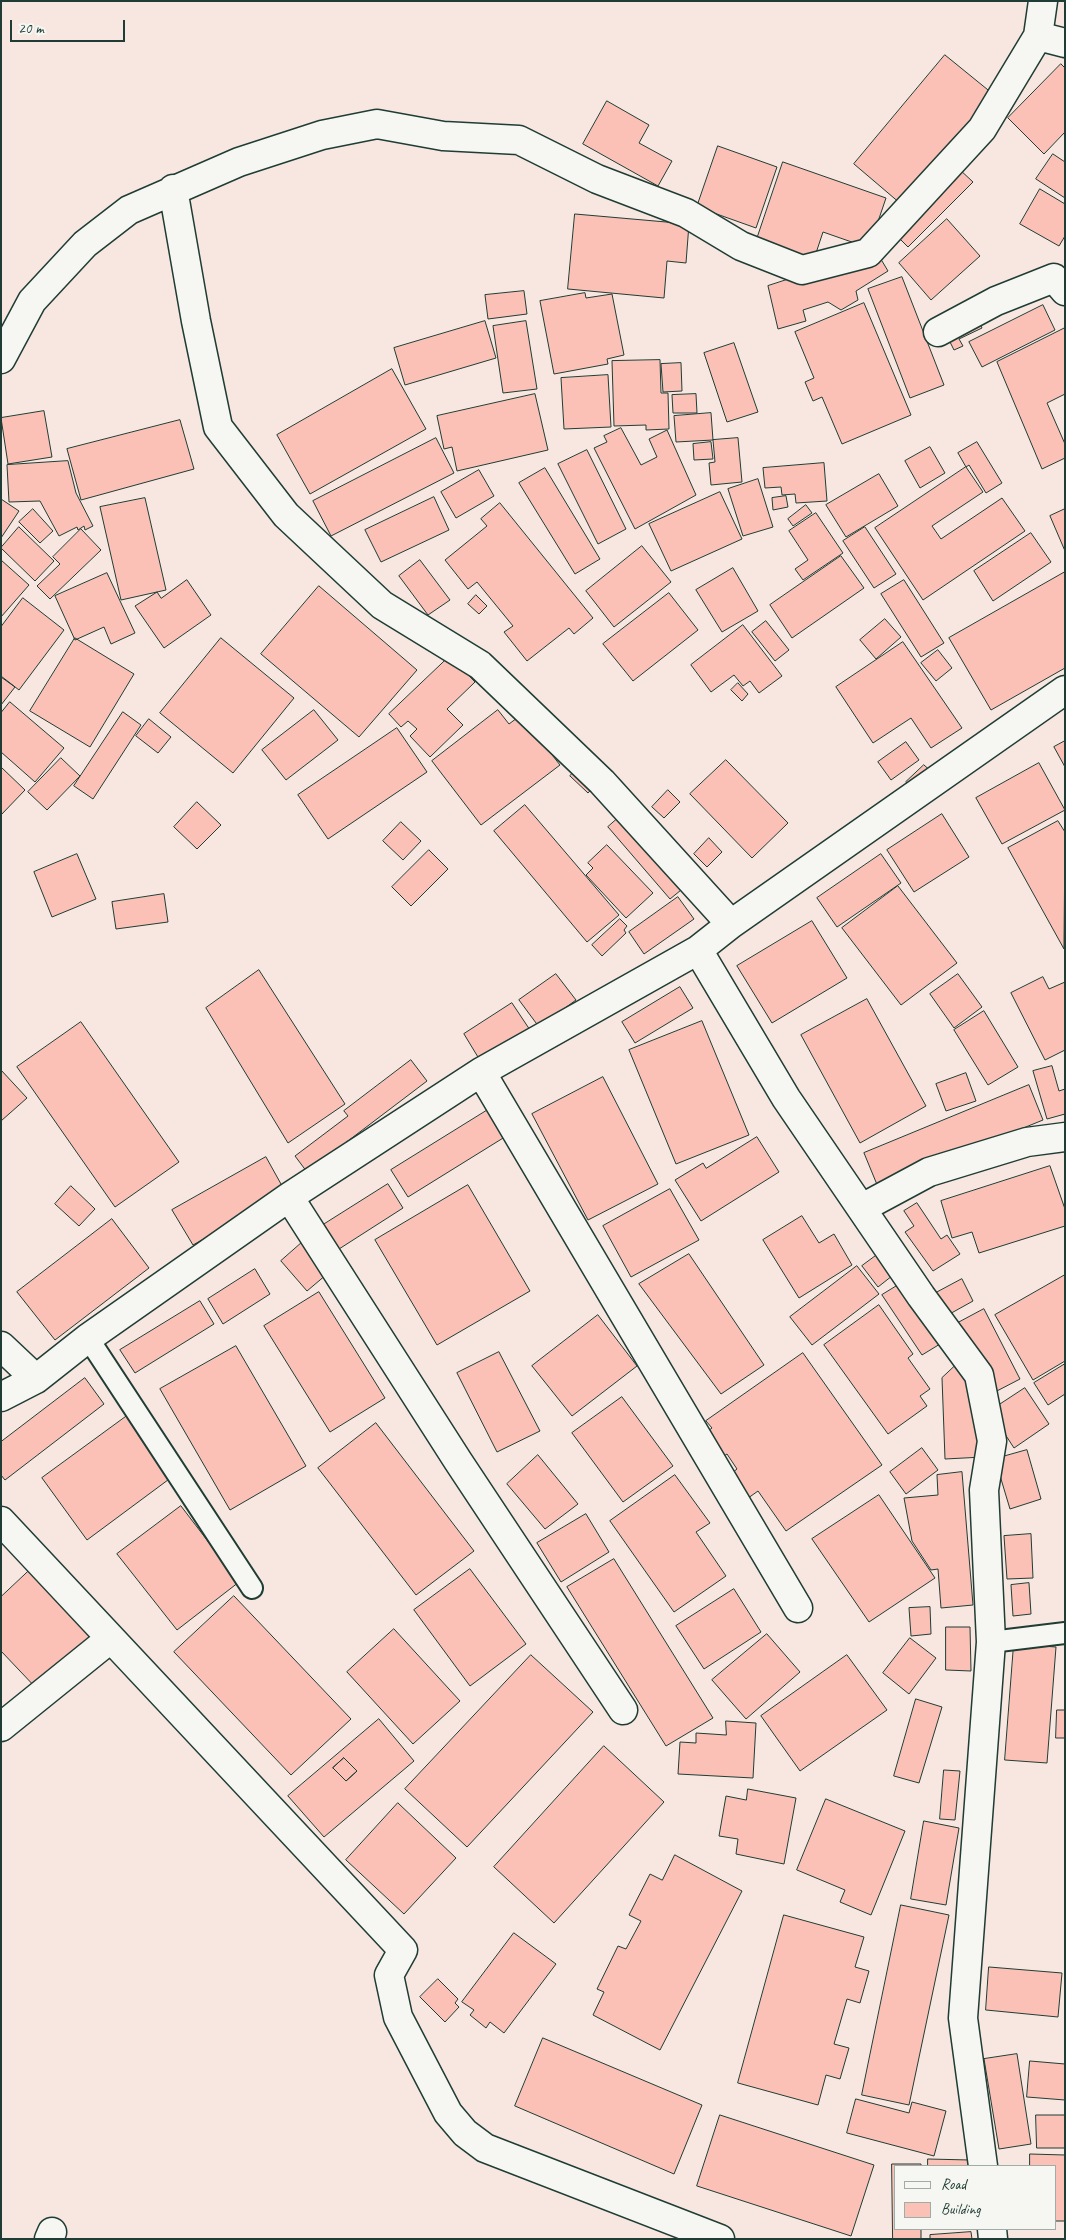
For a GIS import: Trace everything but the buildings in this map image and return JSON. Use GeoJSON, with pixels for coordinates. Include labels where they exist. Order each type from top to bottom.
{"type":"FeatureCollection","features":[{"type":"Feature","properties":{"kind":"street"},"geometry":{"type":"LineString","coordinates":[[1,359],[32,301],[85,244],[129,210],[173,189],[239,162],[322,135],[377,124],[443,136],[519,140],[597,179],[686,213],[741,246],[802,270],[868,253],[982,129],[1038,36],[1043,1]]}},
{"type":"Feature","properties":{"kind":"street"},"geometry":{"type":"LineString","coordinates":[[1038,36],[1065,43]]}},
{"type":"Feature","properties":{"kind":"street"},"geometry":{"type":"LineString","coordinates":[[173,189],[196,321],[218,427],[286,514],[382,605],[480,665],[602,782],[730,924]]}},
{"type":"Feature","properties":{"kind":"street"},"geometry":{"type":"LineString","coordinates":[[938,332],[996,301],[1054,278],[1065,291]]}},
{"type":"Feature","properties":{"kind":"street"},"geometry":{"type":"LineString","coordinates":[[1,1397],[36,1379],[88,1338],[289,1197],[481,1072],[698,950],[730,924],[1065,690]]}},
{"type":"Feature","properties":{"kind":"street"},"geometry":{"type":"LineString","coordinates":[[698,950],[786,1098],[921,1296],[979,1375],[992,1441],[984,1490],[991,1642],[963,2018],[983,2165]]}},
{"type":"Feature","properties":{"kind":"street"},"geometry":{"type":"LineString","coordinates":[[481,1072],[798,1608]]}},
{"type":"Feature","properties":{"kind":"street"},"geometry":{"type":"LineString","coordinates":[[862,1208],[929,1172],[1027,1142],[1065,1137]]}},
{"type":"Feature","properties":{"kind":"street"},"geometry":{"type":"LineString","coordinates":[[289,1197],[464,1470],[623,1710]]}},
{"type":"Feature","properties":{"kind":"street"},"geometry":{"type":"LineString","coordinates":[[1,1346],[36,1379]]}},
{"type":"Feature","properties":{"kind":"street"},"geometry":{"type":"LineString","coordinates":[[1,1521],[403,1950],[390,1975],[398,2017],[448,2113],[465,2133],[485,2148],[720,2239]]}},
{"type":"Feature","properties":{"kind":"street"},"geometry":{"type":"LineString","coordinates":[[1,1727],[110,1639]]}},
{"type":"Feature","properties":{"kind":"lane"},"geometry":{"type":"LineString","coordinates":[[88,1338],[252,1588]]}},
{"type":"Feature","properties":{"kind":"lane"},"geometry":{"type":"LineString","coordinates":[[991,1642],[1065,1633]]}}]}
